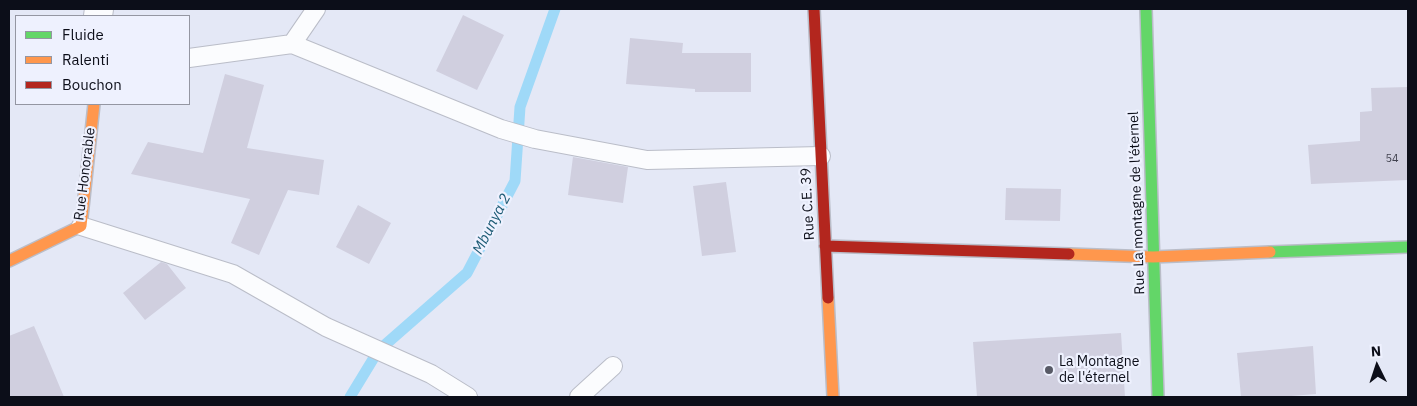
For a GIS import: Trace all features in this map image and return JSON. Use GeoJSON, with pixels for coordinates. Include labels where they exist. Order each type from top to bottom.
{"type":"FeatureCollection","features":[{"type":"Feature","properties":{"kind":"street","name":"Rue C.E. 39"},"geometry":{"type":"LineString","coordinates":[[814,9],[833,397]]}},
{"type":"Feature","properties":{"kind":"street","name":"Rue La montagne de l'éternel"},"geometry":{"type":"LineString","coordinates":[[1146,9],[1158,397]]}},
{"type":"Feature","properties":{"kind":"street","name":"Rue Honorable"},"geometry":{"type":"LineString","coordinates":[[9,261],[81,226],[94,105]]}},
{"type":"Feature","properties":{"kind":"street"},"geometry":{"type":"LineString","coordinates":[[825,246],[1153,257],[1408,247]]}},
{"type":"Feature","properties":{"kind":"lane"},"geometry":{"type":"LineString","coordinates":[[292,44],[316,9]]}},
{"type":"Feature","properties":{"kind":"lane"},"geometry":{"type":"LineString","coordinates":[[190,58],[292,44],[501,128],[535,139],[647,160],[821,156]]}},
{"type":"Feature","properties":{"kind":"lane"},"geometry":{"type":"LineString","coordinates":[[81,226],[233,274],[326,327],[431,374],[468,397]]}},
{"type":"Feature","properties":{"kind":"lane"},"geometry":{"type":"LineString","coordinates":[[579,397],[613,366]]}},
{"type":"Feature","properties":{"kind":"building"},"geometry":{"type":"Polygon","coordinates":[[[463,15],[504,35],[477,90],[436,71],[463,15]]]}},
{"type":"Feature","properties":{"kind":"building"},"geometry":{"type":"Polygon","coordinates":[[[630,38],[683,43],[682,53],[751,53],[751,92],[695,92],[695,89],[626,84],[630,38]]]}},
{"type":"Feature","properties":{"kind":"building"},"geometry":{"type":"Polygon","coordinates":[[[225,74],[264,85],[247,148],[324,160],[319,195],[288,190],[259,255],[231,243],[250,199],[131,174],[148,142],[203,153],[225,74]]]}},
{"type":"Feature","properties":{"kind":"building"},"geometry":{"type":"Polygon","coordinates":[[[1408,87],[1408,180],[1311,184],[1308,145],[1360,141],[1360,112],[1372,111],[1371,88],[1408,87]]]}},
{"type":"Feature","properties":{"kind":"building"},"geometry":{"type":"Polygon","coordinates":[[[573,157],[628,167],[623,203],[568,195],[573,157]]]}},
{"type":"Feature","properties":{"kind":"building"},"geometry":{"type":"Polygon","coordinates":[[[726,182],[736,252],[702,256],[693,186],[726,182]]]}},
{"type":"Feature","properties":{"kind":"building"},"geometry":{"type":"Polygon","coordinates":[[[1006,188],[1061,189],[1060,221],[1005,220],[1006,188]]]}},
{"type":"Feature","properties":{"kind":"building"},"geometry":{"type":"Polygon","coordinates":[[[358,205],[391,223],[369,264],[336,247],[358,205]]]}},
{"type":"Feature","properties":{"kind":"building"},"geometry":{"type":"Polygon","coordinates":[[[161,262],[167,264],[186,288],[145,320],[123,293],[161,262]]]}},
{"type":"Feature","properties":{"kind":"building"},"geometry":{"type":"Polygon","coordinates":[[[34,326],[64,397],[9,397],[9,336],[34,326]]]}},
{"type":"Feature","properties":{"kind":"building","name":"La Montagne de l'éternel"},"geometry":{"type":"Polygon","coordinates":[[[1121,333],[1125,397],[977,397],[973,342],[1121,333]]]}},
{"type":"Feature","properties":{"kind":"building"},"geometry":{"type":"Polygon","coordinates":[[[1313,346],[1316,394],[1279,397],[1241,397],[1237,353],[1313,346]]]}},
{"type":"Feature","properties":{"kind":"waterway","name":"Mbunya 2"},"geometry":{"type":"LineString","coordinates":[[350,397],[378,351],[467,273],[515,181],[520,107],[555,9]]}},
{"type":"Feature","properties":{"kind":"traffic: fast"},"geometry":{"type":"LineString","coordinates":[[1146,9],[1158,397]]}},
{"type":"Feature","properties":{"kind":"traffic: fast"},"geometry":{"type":"LineString","coordinates":[[1270,252],[1408,247]]}},
{"type":"Feature","properties":{"kind":"traffic: slow"},"geometry":{"type":"LineString","coordinates":[[9,261],[81,226],[94,105]]}},
{"type":"Feature","properties":{"kind":"traffic: slow"},"geometry":{"type":"LineString","coordinates":[[1069,254],[1153,257],[1270,252]]}},
{"type":"Feature","properties":{"kind":"traffic: slow"},"geometry":{"type":"LineString","coordinates":[[828,298],[833,397]]}},
{"type":"Feature","properties":{"kind":"traffic: jam"},"geometry":{"type":"LineString","coordinates":[[814,9],[828,298]]}},
{"type":"Feature","properties":{"kind":"traffic: jam"},"geometry":{"type":"LineString","coordinates":[[825,246],[1069,254]]}},
{"type":"Feature","properties":{"kind":"place","name":"La Montagne de l'éternel"},"geometry":{"type":"Point","coordinates":[1049,370]}}]}
